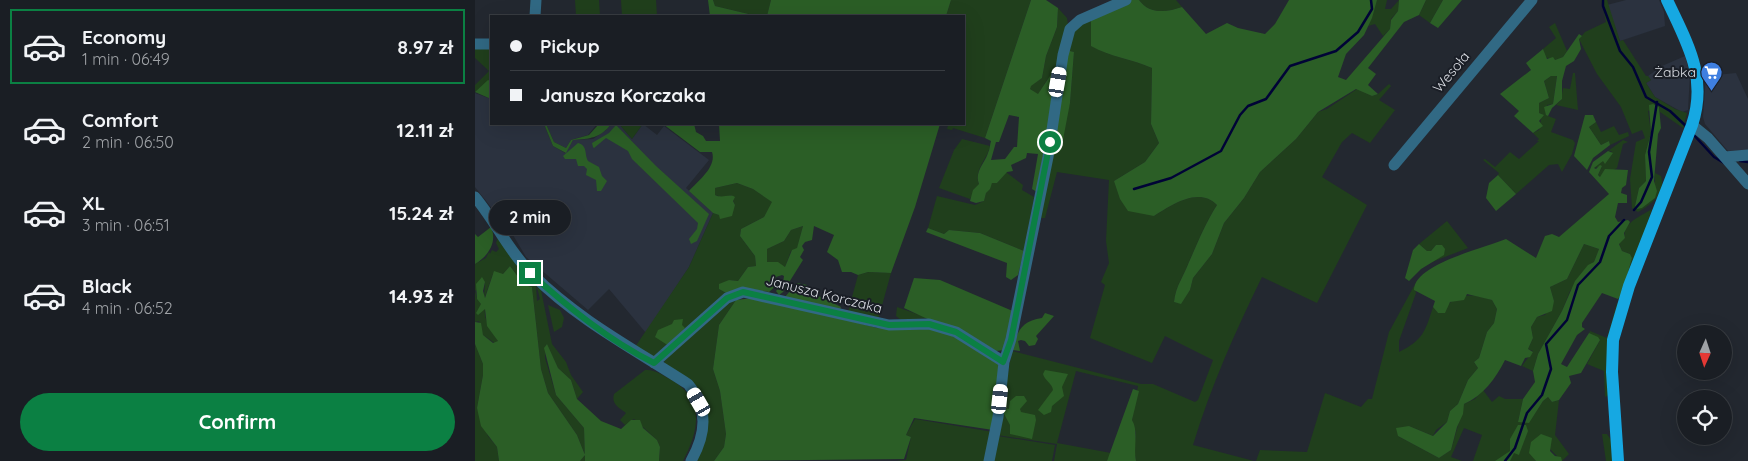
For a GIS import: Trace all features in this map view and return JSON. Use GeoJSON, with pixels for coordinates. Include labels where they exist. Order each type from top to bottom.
{"type":"FeatureCollection","features":[{"type":"Feature","properties":{"kind":"main road"},"geometry":{"type":"LineString","coordinates":[[1618,461],[1612,372],[1613,340],[1626,296],[1697,109],[1699,87],[1695,67],[1667,0]]}},
{"type":"Feature","properties":{"kind":"street"},"geometry":{"type":"LineString","coordinates":[[535,15],[536,0]]}},
{"type":"Feature","properties":{"kind":"street"},"geometry":{"type":"LineString","coordinates":[[989,461],[998,417],[1003,362],[1011,340],[1048,157],[1063,54],[1073,24],[1126,0]]}},
{"type":"Feature","properties":{"kind":"street","name":"Wesoła"},"geometry":{"type":"LineString","coordinates":[[1394,165],[1531,0]]}},
{"type":"Feature","properties":{"kind":"street"},"geometry":{"type":"LineString","coordinates":[[475,44],[490,44]]}},
{"type":"Feature","properties":{"kind":"street"},"geometry":{"type":"LineString","coordinates":[[1691,126],[1701,131],[1748,184]]}},
{"type":"Feature","properties":{"kind":"street"},"geometry":{"type":"LineString","coordinates":[[1729,161],[1748,155]]}},
{"type":"Feature","properties":{"kind":"street"},"geometry":{"type":"LineString","coordinates":[[475,198],[530,273],[571,309],[629,349],[687,384],[703,411],[701,440],[691,461]]}},
{"type":"Feature","properties":{"kind":"street","name":"Janusza Korczaka"},"geometry":{"type":"LineString","coordinates":[[654,363],[727,298],[743,292],[889,325],[929,324],[956,332],[1003,362]]}},
{"type":"Feature","properties":{"kind":"shaded area"},"geometry":{"type":"Polygon","coordinates":[[[1626,0],[1659,0],[1664,12],[1665,26],[1620,41],[1607,5],[1626,0]]]}},
{"type":"Feature","properties":{"kind":"shaded area"},"geometry":{"type":"Polygon","coordinates":[[[1685,56],[1690,74],[1688,110],[1682,112],[1655,97],[1646,83],[1651,80],[1648,76],[1662,66],[1685,56]]]}},
{"type":"Feature","properties":{"kind":"shaded area"},"geometry":{"type":"Polygon","coordinates":[[[1736,73],[1748,99],[1748,150],[1728,151],[1705,124],[1703,117],[1706,76],[1736,73]]]}},
{"type":"Feature","properties":{"kind":"shaded area"},"geometry":{"type":"Polygon","coordinates":[[[475,93],[490,99],[490,125],[544,125],[553,146],[565,153],[573,140],[593,139],[610,125],[620,125],[632,139],[642,125],[657,135],[664,126],[709,160],[686,188],[713,213],[689,267],[646,333],[609,289],[588,310],[526,257],[513,235],[475,187],[475,93]]]}},
{"type":"Feature","properties":{"kind":"shaded area"},"geometry":{"type":"Polygon","coordinates":[[[546,125],[596,125],[588,135],[571,140],[566,148],[554,142],[546,125]]]}},
{"type":"Feature","properties":{"kind":"green space"},"geometry":{"type":"Polygon","coordinates":[[[575,0],[599,0],[600,15],[576,15],[575,0]]]}},
{"type":"Feature","properties":{"kind":"green space"},"geometry":{"type":"Polygon","coordinates":[[[621,0],[656,0],[657,15],[622,15],[621,0]]]}},
{"type":"Feature","properties":{"kind":"green space"},"geometry":{"type":"Polygon","coordinates":[[[708,0],[713,0],[715,6],[753,15],[710,15],[708,0]]]}},
{"type":"Feature","properties":{"kind":"green space"},"geometry":{"type":"Polygon","coordinates":[[[713,0],[771,0],[767,15],[753,15],[715,6],[713,0]]]}},
{"type":"Feature","properties":{"kind":"green space"},"geometry":{"type":"Polygon","coordinates":[[[771,0],[951,0],[946,15],[767,15],[771,0]]]}},
{"type":"Feature","properties":{"kind":"green space"},"geometry":{"type":"Polygon","coordinates":[[[951,0],[1031,0],[985,138],[953,128],[952,130],[947,129],[948,126],[944,125],[965,125],[965,15],[946,15],[951,0]]]}},
{"type":"Feature","properties":{"kind":"green space"},"geometry":{"type":"Polygon","coordinates":[[[1031,0],[1046,0],[1058,8],[1057,27],[1046,56],[1042,78],[1031,86],[1030,89],[1038,94],[1052,73],[1062,71],[1066,50],[1074,52],[1070,103],[1061,150],[1053,156],[1037,192],[1032,189],[1038,154],[1027,153],[1026,158],[1011,165],[1013,171],[1007,172],[997,183],[992,183],[984,201],[976,203],[970,201],[973,190],[979,184],[978,175],[990,148],[991,141],[985,138],[1031,0]],[[1009,115],[999,142],[996,142],[991,160],[1005,159],[1014,147],[1017,147],[1019,117],[1009,115]]]}},
{"type":"Feature","properties":{"kind":"green space"},"geometry":{"type":"Polygon","coordinates":[[[1131,0],[1139,0],[1148,8],[1159,11],[1182,7],[1206,34],[1227,23],[1238,28],[1265,34],[1275,24],[1289,0],[1377,0],[1372,18],[1364,35],[1346,54],[1338,77],[1346,80],[1390,29],[1391,20],[1398,11],[1399,0],[1426,0],[1419,15],[1404,22],[1368,68],[1376,74],[1368,85],[1378,94],[1372,96],[1356,89],[1318,112],[1296,139],[1260,172],[1244,198],[1224,223],[1212,254],[1193,278],[1190,290],[1181,304],[1174,302],[1178,286],[1205,226],[1217,205],[1202,197],[1194,197],[1168,207],[1154,216],[1128,211],[1120,199],[1114,181],[1145,162],[1159,143],[1151,124],[1152,68],[1091,46],[1091,17],[1131,0]]]}},
{"type":"Feature","properties":{"kind":"green space"},"geometry":{"type":"Polygon","coordinates":[[[1139,0],[1176,0],[1182,7],[1159,11],[1148,8],[1139,0]]]}},
{"type":"Feature","properties":{"kind":"green space"},"geometry":{"type":"Polygon","coordinates":[[[1377,0],[1387,0],[1385,9],[1391,9],[1399,0],[1398,11],[1391,19],[1390,29],[1383,36],[1375,24],[1368,26],[1377,0]]]}},
{"type":"Feature","properties":{"kind":"green space"},"geometry":{"type":"Polygon","coordinates":[[[1426,0],[1443,0],[1430,23],[1419,15],[1426,0]]]}},
{"type":"Feature","properties":{"kind":"green space"},"geometry":{"type":"Polygon","coordinates":[[[1443,0],[1462,0],[1438,28],[1430,23],[1443,0]]]}},
{"type":"Feature","properties":{"kind":"green space"},"geometry":{"type":"Polygon","coordinates":[[[1601,0],[1607,0],[1620,41],[1623,40],[1646,76],[1651,80],[1646,83],[1655,97],[1675,109],[1687,113],[1683,128],[1660,112],[1659,107],[1648,111],[1651,133],[1645,155],[1646,181],[1639,188],[1635,206],[1642,208],[1655,198],[1655,173],[1661,176],[1662,182],[1660,193],[1653,202],[1638,212],[1632,208],[1630,179],[1636,142],[1645,138],[1642,130],[1632,134],[1621,107],[1597,74],[1579,39],[1585,32],[1606,22],[1601,0]]]}},
{"type":"Feature","properties":{"kind":"green space"},"geometry":{"type":"Polygon","coordinates":[[[1058,8],[1067,18],[1068,25],[1058,72],[1047,80],[1038,95],[1030,89],[1030,86],[1042,78],[1046,56],[1057,27],[1058,8]]]}},
{"type":"Feature","properties":{"kind":"green space"},"geometry":{"type":"Polygon","coordinates":[[[1091,17],[1092,46],[1106,53],[1152,68],[1151,124],[1159,143],[1145,162],[1114,181],[1154,216],[1168,207],[1194,197],[1202,197],[1217,205],[1205,226],[1176,291],[1174,302],[1181,303],[1190,290],[1193,278],[1212,254],[1224,223],[1244,198],[1260,172],[1296,139],[1318,112],[1327,109],[1357,89],[1372,96],[1378,94],[1389,84],[1391,86],[1379,100],[1395,110],[1370,143],[1352,133],[1342,142],[1322,177],[1367,205],[1317,303],[1262,277],[1216,380],[1193,445],[1254,461],[1136,461],[1134,449],[1136,433],[1132,420],[1138,386],[1076,371],[1057,443],[1111,453],[1107,461],[1054,461],[1057,444],[997,435],[1012,351],[1141,384],[1153,384],[1195,402],[1198,400],[1213,360],[1165,336],[1152,363],[1090,338],[1105,285],[1101,282],[1109,263],[1106,241],[1109,180],[1057,172],[1045,218],[1041,218],[1049,168],[1070,103],[1074,52],[1066,50],[1069,35],[1091,17]]]}},
{"type":"Feature","properties":{"kind":"green space"},"geometry":{"type":"Polygon","coordinates":[[[1555,23],[1567,51],[1563,57],[1555,60],[1545,57],[1543,49],[1556,38],[1549,27],[1555,23]]]}},
{"type":"Feature","properties":{"kind":"green space"},"geometry":{"type":"Polygon","coordinates":[[[1579,34],[1582,36],[1579,39],[1581,49],[1574,61],[1566,66],[1562,81],[1562,99],[1552,108],[1548,116],[1546,115],[1544,107],[1553,104],[1557,76],[1551,76],[1544,81],[1549,98],[1539,103],[1539,113],[1544,115],[1539,121],[1543,126],[1533,133],[1514,116],[1519,111],[1500,94],[1531,70],[1526,63],[1543,49],[1547,59],[1553,57],[1555,60],[1563,57],[1579,34]]]}},
{"type":"Feature","properties":{"kind":"green space"},"geometry":{"type":"Polygon","coordinates":[[[490,47],[490,81],[475,92],[475,85],[489,71],[475,58],[475,48],[490,47]]]}},
{"type":"Feature","properties":{"kind":"green space"},"geometry":{"type":"Polygon","coordinates":[[[1573,73],[1575,73],[1578,110],[1556,105],[1561,100],[1563,88],[1570,89],[1573,73]]]}},
{"type":"Feature","properties":{"kind":"green space"},"geometry":{"type":"Polygon","coordinates":[[[1557,75],[1553,104],[1547,105],[1548,116],[1556,119],[1551,132],[1573,140],[1575,143],[1572,154],[1562,172],[1558,164],[1549,165],[1516,194],[1498,175],[1499,173],[1483,160],[1485,159],[1495,167],[1510,152],[1519,159],[1539,141],[1537,141],[1539,139],[1533,133],[1539,130],[1542,114],[1538,113],[1539,103],[1549,98],[1544,81],[1551,76],[1557,75]]]}},
{"type":"Feature","properties":{"kind":"green space"},"geometry":{"type":"Polygon","coordinates":[[[488,80],[490,81],[490,99],[475,92],[488,80]]]}},
{"type":"Feature","properties":{"kind":"green space"},"geometry":{"type":"Polygon","coordinates":[[[1653,104],[1659,107],[1661,128],[1658,134],[1654,181],[1657,191],[1655,198],[1642,208],[1637,209],[1635,206],[1639,188],[1646,181],[1645,155],[1651,133],[1649,105],[1653,104]]]}},
{"type":"Feature","properties":{"kind":"green space"},"geometry":{"type":"Polygon","coordinates":[[[1585,115],[1593,115],[1596,122],[1589,127],[1601,145],[1609,141],[1610,145],[1593,158],[1587,170],[1574,156],[1585,115]]]}},
{"type":"Feature","properties":{"kind":"green space"},"geometry":{"type":"Polygon","coordinates":[[[1596,122],[1601,132],[1614,126],[1619,135],[1628,132],[1629,136],[1610,145],[1609,141],[1601,145],[1589,127],[1596,122]]]}},
{"type":"Feature","properties":{"kind":"green space"},"geometry":{"type":"Polygon","coordinates":[[[544,125],[546,125],[554,142],[566,148],[571,140],[589,135],[598,125],[610,125],[599,135],[573,140],[566,153],[553,146],[544,125]]]}},
{"type":"Feature","properties":{"kind":"green space"},"geometry":{"type":"Polygon","coordinates":[[[616,125],[656,166],[709,214],[697,241],[691,244],[689,239],[697,229],[698,223],[632,159],[628,151],[606,138],[593,147],[592,143],[609,133],[616,125]]]}},
{"type":"Feature","properties":{"kind":"green space"},"geometry":{"type":"Polygon","coordinates":[[[620,125],[642,125],[632,139],[620,125]]]}},
{"type":"Feature","properties":{"kind":"green space"},"geometry":{"type":"Polygon","coordinates":[[[664,125],[694,125],[696,132],[703,136],[706,141],[720,141],[719,125],[940,125],[915,207],[891,273],[868,272],[858,275],[851,272],[842,272],[838,260],[827,252],[834,235],[814,226],[812,240],[805,242],[802,246],[804,250],[800,257],[803,260],[783,292],[779,295],[776,291],[783,283],[784,276],[782,275],[776,277],[777,285],[769,292],[745,288],[728,294],[719,289],[719,284],[729,280],[738,281],[748,267],[756,266],[755,256],[740,236],[741,229],[764,217],[772,202],[753,189],[737,183],[715,188],[715,195],[735,197],[732,216],[720,219],[719,215],[713,213],[689,191],[706,173],[712,163],[712,152],[700,152],[664,125]],[[803,226],[791,230],[784,241],[767,249],[767,262],[778,262],[785,267],[792,250],[797,248],[803,226]]]}},
{"type":"Feature","properties":{"kind":"green space"},"geometry":{"type":"Polygon","coordinates":[[[962,139],[990,146],[979,169],[979,184],[970,199],[939,188],[954,150],[962,139]]]}},
{"type":"Feature","properties":{"kind":"green space"},"geometry":{"type":"Polygon","coordinates":[[[1623,140],[1628,142],[1623,144],[1617,168],[1601,177],[1598,175],[1602,166],[1594,168],[1612,151],[1608,151],[1623,140]]]}},
{"type":"Feature","properties":{"kind":"green space"},"geometry":{"type":"Polygon","coordinates":[[[578,143],[585,148],[588,161],[599,167],[602,176],[607,181],[601,191],[597,191],[596,180],[586,175],[587,169],[584,166],[578,166],[576,159],[565,159],[563,156],[578,143]]]}},
{"type":"Feature","properties":{"kind":"green space"},"geometry":{"type":"Polygon","coordinates":[[[1608,151],[1613,153],[1605,164],[1603,161],[1594,168],[1602,166],[1598,175],[1600,177],[1605,169],[1628,170],[1626,185],[1622,188],[1621,193],[1627,195],[1627,203],[1618,203],[1615,217],[1618,222],[1628,220],[1630,222],[1624,233],[1625,238],[1619,244],[1622,251],[1630,254],[1632,258],[1622,294],[1618,299],[1602,293],[1582,323],[1582,327],[1585,329],[1577,335],[1561,364],[1567,367],[1589,333],[1598,337],[1600,340],[1581,373],[1569,376],[1571,383],[1559,400],[1552,402],[1548,397],[1543,401],[1529,423],[1518,422],[1523,399],[1535,382],[1533,371],[1538,354],[1562,311],[1575,281],[1588,265],[1594,262],[1599,249],[1584,244],[1567,279],[1550,287],[1554,301],[1552,311],[1537,317],[1531,327],[1533,338],[1528,349],[1533,352],[1530,357],[1525,358],[1521,366],[1505,360],[1488,386],[1471,401],[1464,404],[1463,414],[1457,427],[1451,450],[1439,458],[1398,436],[1396,428],[1409,426],[1433,436],[1447,422],[1450,411],[1458,404],[1468,380],[1478,368],[1474,362],[1479,358],[1487,332],[1494,323],[1497,309],[1492,300],[1467,294],[1464,300],[1450,302],[1445,313],[1438,313],[1433,307],[1435,301],[1414,290],[1417,281],[1425,272],[1452,258],[1506,239],[1536,258],[1545,236],[1552,234],[1559,237],[1609,194],[1589,172],[1593,162],[1608,151]]]}},
{"type":"Feature","properties":{"kind":"green space"},"geometry":{"type":"Polygon","coordinates":[[[1006,172],[1023,185],[1022,190],[1034,197],[1024,268],[1019,266],[1024,251],[980,233],[949,230],[944,234],[928,228],[937,196],[975,205],[984,201],[992,183],[997,183],[1006,172]]]}},
{"type":"Feature","properties":{"kind":"green space"},"geometry":{"type":"Polygon","coordinates":[[[1498,175],[1516,194],[1496,211],[1486,198],[1489,183],[1498,175]]]}},
{"type":"Feature","properties":{"kind":"green space"},"geometry":{"type":"Polygon","coordinates":[[[737,183],[753,189],[773,202],[764,217],[741,229],[740,236],[755,256],[756,266],[748,267],[738,281],[729,280],[719,289],[728,294],[656,356],[650,357],[635,347],[689,267],[713,213],[719,215],[732,212],[735,205],[731,195],[724,198],[715,195],[715,188],[737,183]]]}},
{"type":"Feature","properties":{"kind":"green space"},"geometry":{"type":"Polygon","coordinates":[[[1652,209],[1624,292],[1621,299],[1618,299],[1622,294],[1632,258],[1630,254],[1622,251],[1619,243],[1625,238],[1626,228],[1629,224],[1652,209]]]}},
{"type":"Feature","properties":{"kind":"green space"},"geometry":{"type":"Polygon","coordinates":[[[1447,221],[1468,248],[1432,262],[1437,257],[1442,245],[1436,245],[1431,251],[1427,251],[1419,244],[1447,221]]]}},
{"type":"Feature","properties":{"kind":"green space"},"geometry":{"type":"Polygon","coordinates":[[[803,226],[797,249],[791,251],[785,267],[766,262],[767,249],[784,241],[791,230],[803,226]]]}},
{"type":"Feature","properties":{"kind":"green space"},"geometry":{"type":"Polygon","coordinates":[[[491,227],[493,239],[490,249],[484,258],[475,264],[475,234],[478,237],[491,227]]]}},
{"type":"Feature","properties":{"kind":"green space"},"geometry":{"type":"Polygon","coordinates":[[[928,228],[944,234],[949,230],[980,233],[1024,251],[1018,275],[1011,280],[1006,277],[1007,263],[926,232],[928,228]]]}},
{"type":"Feature","properties":{"kind":"green space"},"geometry":{"type":"Polygon","coordinates":[[[498,237],[536,285],[537,301],[540,299],[537,287],[541,290],[552,344],[566,362],[571,375],[583,392],[577,399],[571,380],[558,368],[546,344],[545,358],[556,395],[584,428],[585,455],[577,435],[548,393],[541,369],[532,287],[524,285],[510,266],[503,274],[493,274],[484,299],[485,282],[475,291],[475,264],[486,258],[492,250],[496,252],[499,249],[496,243],[498,237]]]}},
{"type":"Feature","properties":{"kind":"green space"},"geometry":{"type":"Polygon","coordinates":[[[1419,244],[1427,251],[1431,251],[1436,245],[1442,245],[1445,249],[1444,255],[1421,269],[1409,281],[1405,278],[1413,250],[1419,244]]]}},
{"type":"Feature","properties":{"kind":"green space"},"geometry":{"type":"Polygon","coordinates":[[[1584,244],[1599,249],[1594,262],[1570,291],[1562,311],[1538,354],[1533,371],[1522,366],[1533,351],[1528,349],[1533,338],[1531,327],[1537,317],[1545,315],[1554,301],[1550,287],[1567,279],[1584,244]]]}},
{"type":"Feature","properties":{"kind":"green space"},"geometry":{"type":"Polygon","coordinates":[[[510,266],[524,285],[532,287],[541,369],[548,393],[577,435],[585,455],[580,461],[499,461],[497,447],[481,426],[477,408],[483,364],[475,344],[475,322],[481,323],[483,335],[493,343],[498,341],[487,326],[485,309],[478,315],[476,313],[481,304],[477,299],[476,284],[482,277],[485,282],[483,291],[485,298],[494,271],[503,274],[510,266]]]}},
{"type":"Feature","properties":{"kind":"green space"},"geometry":{"type":"Polygon","coordinates":[[[868,272],[891,273],[878,320],[848,312],[858,275],[868,272]]]}},
{"type":"Feature","properties":{"kind":"green space"},"geometry":{"type":"Polygon","coordinates":[[[914,278],[940,280],[1015,312],[1005,350],[996,351],[904,308],[914,278]]]}},
{"type":"Feature","properties":{"kind":"green space"},"geometry":{"type":"Polygon","coordinates":[[[797,283],[807,285],[810,292],[841,307],[839,312],[784,298],[797,283]]]}},
{"type":"Feature","properties":{"kind":"green space"},"geometry":{"type":"Polygon","coordinates":[[[1414,286],[1416,293],[1399,341],[1399,352],[1407,348],[1422,334],[1433,307],[1438,313],[1457,298],[1475,296],[1492,300],[1497,309],[1494,323],[1487,332],[1479,358],[1474,362],[1478,368],[1468,380],[1458,404],[1450,411],[1447,422],[1436,430],[1433,436],[1409,426],[1398,436],[1439,458],[1451,450],[1464,404],[1475,399],[1483,390],[1492,402],[1499,396],[1505,399],[1523,399],[1518,422],[1529,422],[1543,401],[1548,397],[1552,402],[1559,400],[1555,435],[1569,454],[1562,461],[1550,449],[1534,458],[1536,461],[1473,461],[1482,435],[1464,428],[1451,457],[1462,461],[1256,461],[1260,450],[1307,452],[1325,393],[1361,407],[1368,399],[1372,399],[1389,332],[1414,286]]]}},
{"type":"Feature","properties":{"kind":"green space"},"geometry":{"type":"Polygon","coordinates":[[[475,291],[477,299],[485,308],[485,318],[498,341],[496,344],[483,335],[479,321],[475,322],[475,291]]]}},
{"type":"Feature","properties":{"kind":"green space"},"geometry":{"type":"Polygon","coordinates":[[[762,297],[877,328],[937,329],[965,342],[998,364],[1000,373],[993,430],[914,418],[906,435],[911,437],[904,459],[714,461],[724,447],[726,434],[720,391],[713,369],[719,325],[736,300],[762,297]]]}},
{"type":"Feature","properties":{"kind":"green space"},"geometry":{"type":"Polygon","coordinates":[[[736,300],[719,325],[713,369],[720,391],[726,434],[724,447],[714,461],[697,461],[707,414],[665,365],[664,359],[725,303],[736,300]]]}},
{"type":"Feature","properties":{"kind":"green space"},"geometry":{"type":"Polygon","coordinates":[[[1617,303],[1619,304],[1609,395],[1605,397],[1604,371],[1587,364],[1600,340],[1589,333],[1590,331],[1607,338],[1617,303]]]}},
{"type":"Feature","properties":{"kind":"green space"},"geometry":{"type":"Polygon","coordinates":[[[548,305],[560,310],[564,318],[562,327],[554,332],[548,305]]]}},
{"type":"Feature","properties":{"kind":"green space"},"geometry":{"type":"Polygon","coordinates":[[[897,307],[928,318],[901,320],[896,316],[897,307]]]}},
{"type":"Feature","properties":{"kind":"green space"},"geometry":{"type":"Polygon","coordinates":[[[1045,313],[1054,316],[1036,336],[1038,339],[1035,345],[1029,346],[1025,341],[1021,340],[1018,341],[1020,351],[1013,350],[1016,337],[1021,328],[1030,321],[1042,318],[1045,313]]]}},
{"type":"Feature","properties":{"kind":"green space"},"geometry":{"type":"Polygon","coordinates":[[[683,319],[682,325],[685,328],[669,346],[655,337],[658,330],[672,324],[674,320],[683,319]]]}},
{"type":"Feature","properties":{"kind":"green space"},"geometry":{"type":"Polygon","coordinates":[[[475,344],[483,364],[477,408],[488,436],[497,447],[499,461],[475,461],[475,344]]]}},
{"type":"Feature","properties":{"kind":"green space"},"geometry":{"type":"Polygon","coordinates":[[[547,344],[558,368],[571,380],[577,399],[601,421],[621,429],[631,420],[640,420],[643,428],[657,440],[660,447],[659,461],[585,461],[584,428],[556,395],[544,348],[547,344]]]}},
{"type":"Feature","properties":{"kind":"green space"},"geometry":{"type":"Polygon","coordinates":[[[645,370],[652,370],[682,387],[694,406],[696,416],[693,438],[683,461],[659,461],[660,447],[657,440],[634,419],[625,425],[620,420],[626,413],[615,403],[614,394],[645,370]]]}},
{"type":"Feature","properties":{"kind":"green space"},"geometry":{"type":"Polygon","coordinates":[[[1045,370],[1068,374],[1062,387],[1064,396],[1052,406],[1051,412],[1044,415],[1038,410],[1053,390],[1043,374],[1045,370]]]}},
{"type":"Feature","properties":{"kind":"green space"},"geometry":{"type":"Polygon","coordinates":[[[1133,389],[1139,391],[1132,420],[1136,435],[1136,461],[1107,461],[1133,389]]]}},
{"type":"Feature","properties":{"kind":"green space"},"geometry":{"type":"Polygon","coordinates":[[[1016,396],[1024,396],[1027,401],[1020,409],[1021,412],[1035,415],[1036,420],[1032,439],[1010,434],[1010,425],[1003,412],[1005,408],[1009,409],[1010,401],[1016,396]]]}},
{"type":"Feature","properties":{"kind":"green space"},"geometry":{"type":"Polygon","coordinates":[[[915,419],[993,432],[987,461],[896,461],[906,460],[911,437],[906,435],[915,419]]]}},
{"type":"Feature","properties":{"kind":"green space"},"geometry":{"type":"Polygon","coordinates":[[[1518,425],[1526,425],[1528,431],[1519,455],[1514,453],[1510,461],[1495,461],[1510,451],[1510,439],[1518,425]]]}},
{"type":"Feature","properties":{"kind":"green space"},"geometry":{"type":"Polygon","coordinates":[[[1541,434],[1552,438],[1550,451],[1555,456],[1561,457],[1562,461],[1536,461],[1529,453],[1531,442],[1541,434]]]}},
{"type":"Feature","properties":{"kind":"green space"},"geometry":{"type":"Polygon","coordinates":[[[1602,434],[1607,434],[1611,440],[1612,461],[1606,461],[1602,434]]]}},
{"type":"Feature","properties":{"kind":"green space"},"geometry":{"type":"Polygon","coordinates":[[[998,436],[1055,445],[1052,461],[992,461],[998,436]]]}},
{"type":"Feature","properties":{"kind":"waterway"},"geometry":{"type":"LineString","coordinates":[[1134,189],[1171,178],[1221,151],[1240,115],[1248,106],[1266,99],[1290,66],[1336,51],[1358,32],[1372,9],[1371,0]]}},
{"type":"Feature","properties":{"kind":"waterway"},"geometry":{"type":"LineString","coordinates":[[1603,0],[1603,6],[1620,51],[1633,67],[1646,97],[1670,111],[1687,127]]}},
{"type":"Feature","properties":{"kind":"waterway"},"geometry":{"type":"LineString","coordinates":[[1634,210],[1641,202],[1652,177],[1649,152],[1657,102]]}},
{"type":"Feature","properties":{"kind":"waterway"},"geometry":{"type":"LineString","coordinates":[[1692,133],[1714,157],[1724,163]]}},
{"type":"Feature","properties":{"kind":"waterway"},"geometry":{"type":"LineString","coordinates":[[1740,161],[1748,162]]}},
{"type":"Feature","properties":{"kind":"waterway"},"geometry":{"type":"LineString","coordinates":[[1505,461],[1515,448],[1527,413],[1542,395],[1551,369],[1546,344],[1567,320],[1578,285],[1600,262],[1609,236],[1624,220]]}},
{"type":"Feature","properties":{"kind":"place","name":"Żabka"},"geometry":{"type":"Point","coordinates":[1712,91]}},
{"type":"Feature","properties":{"kind":"route"},"geometry":{"type":"LineString","coordinates":[[530,273],[571,309],[629,349],[654,363],[727,298],[743,292],[889,325],[929,324],[956,332],[1003,362],[1011,340],[1050,142]]}}]}
